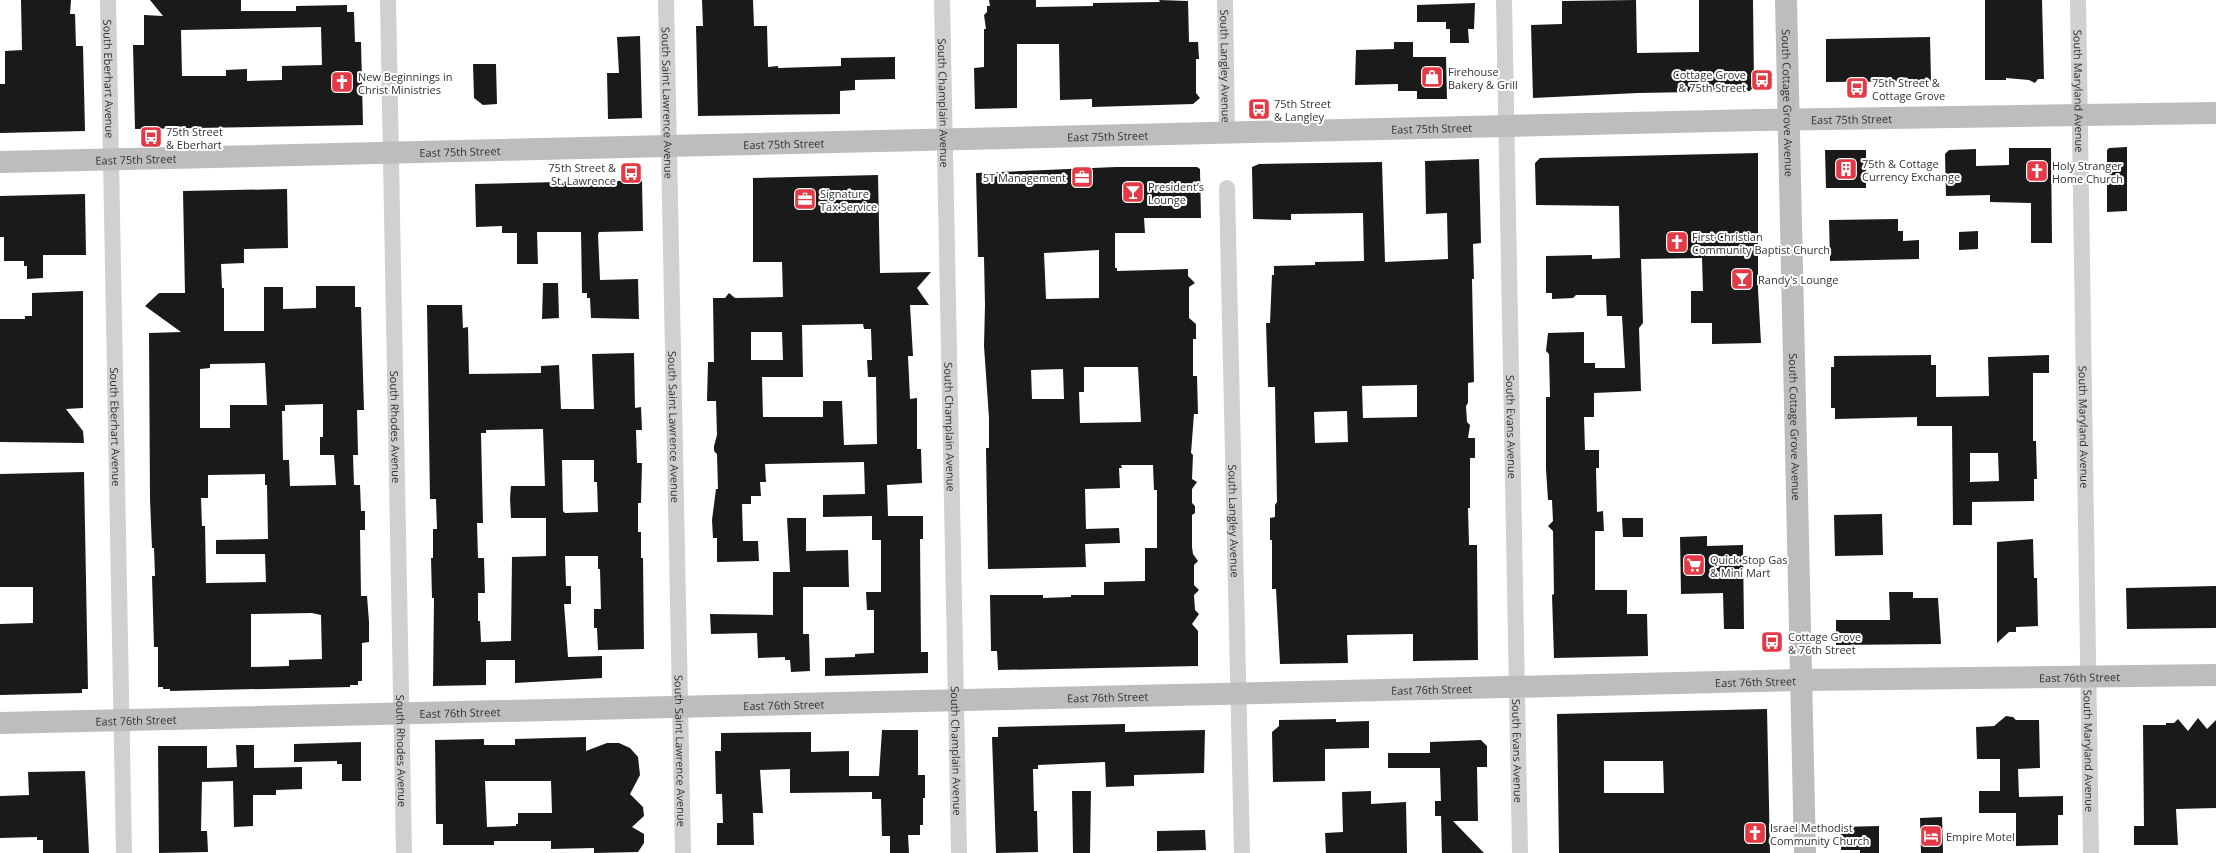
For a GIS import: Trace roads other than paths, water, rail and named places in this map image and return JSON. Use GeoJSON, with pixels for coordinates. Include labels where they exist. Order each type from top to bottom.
{"type":"FeatureCollection","features":[{"type":"Feature","properties":{"kind":"street","name":"South Eberhart Avenue"},"geometry":{"type":"LineString","coordinates":[[108,0],[124,853]]}},
{"type":"Feature","properties":{"kind":"street","name":"South Rhodes Avenue"},"geometry":{"type":"LineString","coordinates":[[388,0],[404,853]]}},
{"type":"Feature","properties":{"kind":"street","name":"South Saint Lawrence Avenue"},"geometry":{"type":"LineString","coordinates":[[666,0],[683,853]]}},
{"type":"Feature","properties":{"kind":"street","name":"South Champlain Avenue"},"geometry":{"type":"LineString","coordinates":[[942,0],[959,853]]}},
{"type":"Feature","properties":{"kind":"street","name":"South Langley Avenue"},"geometry":{"type":"LineString","coordinates":[[1225,0],[1227,132]]}},
{"type":"Feature","properties":{"kind":"street","name":"South Evans Avenue"},"geometry":{"type":"LineString","coordinates":[[1504,0],[1520,853]]}},
{"type":"Feature","properties":{"kind":"street","name":"South Cottage Grove Avenue"},"geometry":{"type":"LineString","coordinates":[[1786,0],[1803,680],[1805,853]]}},
{"type":"Feature","properties":{"kind":"street","name":"South Maryland Avenue"},"geometry":{"type":"LineString","coordinates":[[2078,0],[2091,853]]}},
{"type":"Feature","properties":{"kind":"street","name":"East 75th Street"},"geometry":{"type":"LineString","coordinates":[[0,162],[1789,119],[2216,113]]}},
{"type":"Feature","properties":{"kind":"street","name":"South Langley Avenue"},"geometry":{"type":"LineString","coordinates":[[1227,188],[1242,853]]}},
{"type":"Feature","properties":{"kind":"street","name":"East 76th Street"},"geometry":{"type":"LineString","coordinates":[[0,723],[1803,680],[2216,675]]}},
{"type":"Feature","properties":{"kind":"place","name":"Firehouse Bakery & Grill"},"geometry":{"type":"Point","coordinates":[1432,77]}},
{"type":"Feature","properties":{"kind":"place","name":"Cottage Grove & 75th Street"},"geometry":{"type":"Point","coordinates":[1762,80]}},
{"type":"Feature","properties":{"kind":"place","name":"New Beginnings in Christ Ministries"},"geometry":{"type":"Point","coordinates":[342,82]}},
{"type":"Feature","properties":{"kind":"place","name":"75th Street & Cottage Grove"},"geometry":{"type":"Point","coordinates":[1857,88]}},
{"type":"Feature","properties":{"kind":"place","name":"75th Street & Langley"},"geometry":{"type":"Point","coordinates":[1259,109]}},
{"type":"Feature","properties":{"kind":"place","name":"75th Street & Eberhart"},"geometry":{"type":"Point","coordinates":[151,137]}},
{"type":"Feature","properties":{"kind":"place","name":"75th & Cottage Currency Exchange"},"geometry":{"type":"Point","coordinates":[1846,169]}},
{"type":"Feature","properties":{"kind":"place","name":"Holy Stranger Home Church"},"geometry":{"type":"Point","coordinates":[2037,171]}},
{"type":"Feature","properties":{"kind":"place","name":"75th Street & St. Lawrence"},"geometry":{"type":"Point","coordinates":[631,173]}},
{"type":"Feature","properties":{"kind":"place","name":"5T Management"},"geometry":{"type":"Point","coordinates":[1082,177]}},
{"type":"Feature","properties":{"kind":"place","name":"President’s Lounge"},"geometry":{"type":"Point","coordinates":[1133,192]}},
{"type":"Feature","properties":{"kind":"place","name":"Signature Tax Service"},"geometry":{"type":"Point","coordinates":[805,199]}},
{"type":"Feature","properties":{"kind":"place","name":"First Christian Community Baptist Church"},"geometry":{"type":"Point","coordinates":[1677,242]}},
{"type":"Feature","properties":{"kind":"place","name":"Randy's Lounge"},"geometry":{"type":"Point","coordinates":[1742,279]}},
{"type":"Feature","properties":{"kind":"place","name":"Quick Stop Gas & Mini Mart"},"geometry":{"type":"Point","coordinates":[1694,565]}},
{"type":"Feature","properties":{"kind":"place","name":"Cottage Grove & 76th Street"},"geometry":{"type":"Point","coordinates":[1772,642]}},
{"type":"Feature","properties":{"kind":"place","name":"Israel Methodist Community Church"},"geometry":{"type":"Point","coordinates":[1755,833]}},
{"type":"Feature","properties":{"kind":"place","name":"Empire Motel"},"geometry":{"type":"Point","coordinates":[1931,836]}}]}
